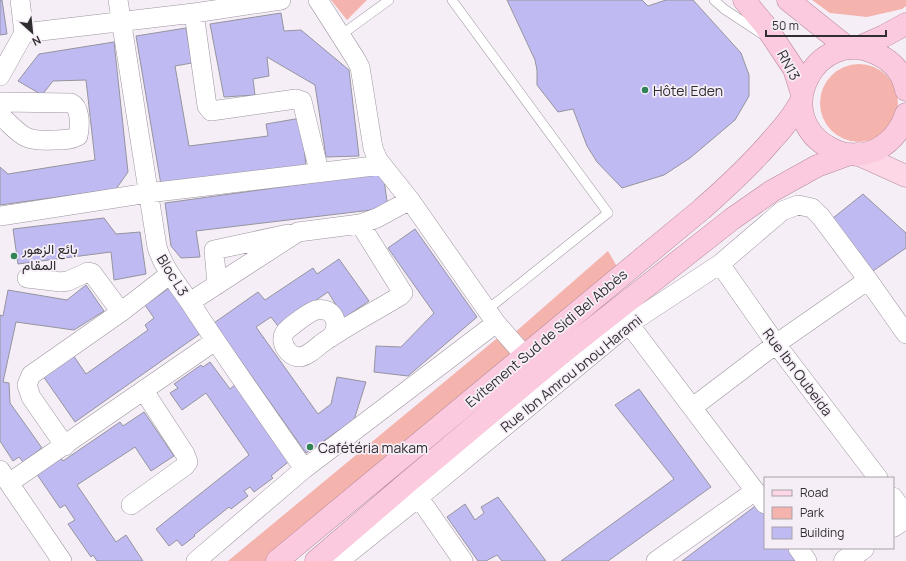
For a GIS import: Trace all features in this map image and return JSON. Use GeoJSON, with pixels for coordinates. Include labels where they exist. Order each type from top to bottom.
{"type":"FeatureCollection","features":[{"type":"Feature","properties":{"kind":"highway","name":"RN13"},"geometry":{"type":"LineString","coordinates":[[744,0],[764,24],[794,69],[801,97],[803,114],[807,126],[815,137],[825,146],[837,152],[853,154]]}},
{"type":"Feature","properties":{"kind":"highway"},"geometry":{"type":"LineString","coordinates":[[788,0],[853,48],[872,51],[886,58],[897,69],[905,83],[906,90]]}},
{"type":"Feature","properties":{"kind":"highway"},"geometry":{"type":"LineString","coordinates":[[853,48],[884,36],[906,24]]}},
{"type":"Feature","properties":{"kind":"highway","name":"Evitement Sud de Sidi Bel Abbès"},"geometry":{"type":"LineString","coordinates":[[277,561],[741,175],[787,123],[801,97],[807,77],[817,63],[832,53],[853,48]]}},
{"type":"Feature","properties":{"kind":"highway","name":"Evitement Sud de Sidi Bel Abbès"},"geometry":{"type":"LineString","coordinates":[[316,561],[413,489],[563,352],[732,219],[772,191],[817,166],[853,154],[871,152],[884,145],[895,136],[903,124],[906,114]]}},
{"type":"Feature","properties":{"kind":"main road"},"geometry":{"type":"LineString","coordinates":[[853,154],[906,176]]}},
{"type":"Feature","properties":{"kind":"street"},"geometry":{"type":"LineString","coordinates":[[0,76],[24,34],[20,0]]}},
{"type":"Feature","properties":{"kind":"street","name":"Bloc L3"},"geometry":{"type":"LineString","coordinates":[[118,0],[157,247],[163,264],[304,469]]}},
{"type":"Feature","properties":{"kind":"street"},"geometry":{"type":"LineString","coordinates":[[24,34],[194,13],[281,0]]}},
{"type":"Feature","properties":{"kind":"street"},"geometry":{"type":"LineString","coordinates":[[318,0],[360,67],[375,154],[410,200],[492,316],[525,356]]}},
{"type":"Feature","properties":{"kind":"street"},"geometry":{"type":"LineString","coordinates":[[194,13],[208,109],[211,111],[296,98],[302,101],[319,171]]}},
{"type":"Feature","properties":{"kind":"street"},"geometry":{"type":"LineString","coordinates":[[0,102],[71,102],[77,109],[80,128],[78,136],[72,139],[42,141],[29,139],[20,134],[0,116]]}},
{"type":"Feature","properties":{"kind":"street"},"geometry":{"type":"LineString","coordinates":[[0,216],[148,193],[319,171],[382,165]]}},
{"type":"Feature","properties":{"kind":"street"},"geometry":{"type":"LineString","coordinates":[[217,285],[214,250],[298,232],[360,224],[377,218],[410,200]]}},
{"type":"Feature","properties":{"kind":"street","name":"Rue Ibn Amrou bnou Harami"},"geometry":{"type":"LineString","coordinates":[[339,561],[413,489],[629,324],[720,264],[782,211],[798,205],[812,208],[821,217],[868,280]]}},
{"type":"Feature","properties":{"kind":"street"},"geometry":{"type":"LineString","coordinates":[[331,337],[403,293],[360,224]]}},
{"type":"Feature","properties":{"kind":"street"},"geometry":{"type":"LineString","coordinates":[[190,302],[298,232]]}},
{"type":"Feature","properties":{"kind":"street","name":"Rue Ibn Oubeida"},"geometry":{"type":"LineString","coordinates":[[720,264],[776,344],[877,477]]}},
{"type":"Feature","properties":{"kind":"street"},"geometry":{"type":"LineString","coordinates":[[26,278],[60,282],[68,281],[88,272],[92,273],[121,312]]}},
{"type":"Feature","properties":{"kind":"street"},"geometry":{"type":"LineString","coordinates":[[65,446],[31,397],[27,385],[31,375],[121,312],[170,274]]}},
{"type":"Feature","properties":{"kind":"street"},"geometry":{"type":"LineString","coordinates":[[693,407],[776,344],[868,280],[906,334]]}},
{"type":"Feature","properties":{"kind":"street"},"geometry":{"type":"LineString","coordinates":[[196,561],[304,469],[492,316]]}},
{"type":"Feature","properties":{"kind":"street"},"geometry":{"type":"LineString","coordinates":[[629,324],[760,497],[656,561]]}},
{"type":"Feature","properties":{"kind":"street"},"geometry":{"type":"LineString","coordinates":[[62,561],[5,477],[65,446],[215,341]]}},
{"type":"Feature","properties":{"kind":"street"},"geometry":{"type":"LineString","coordinates":[[131,505],[185,466],[188,462],[185,454],[144,391]]}},
{"type":"Feature","properties":{"kind":"street"},"geometry":{"type":"LineString","coordinates":[[413,489],[463,561]]}},
{"type":"Feature","properties":{"kind":"street"},"geometry":{"type":"LineString","coordinates":[[894,500],[902,522]]}},
{"type":"Feature","properties":{"kind":"street"},"geometry":{"type":"LineString","coordinates":[[799,549],[807,561]]}},
{"type":"Feature","properties":{"kind":"street"},"geometry":{"type":"LineString","coordinates":[[845,561],[862,549]]}},
{"type":"Feature","properties":{"kind":"lane"},"geometry":{"type":"LineString","coordinates":[[341,35],[389,0]]}},
{"type":"Feature","properties":{"kind":"lane"},"geometry":{"type":"LineString","coordinates":[[452,0],[608,213],[492,316]]}},
{"type":"Feature","properties":{"kind":"lane"},"geometry":{"type":"LineString","coordinates":[[714,0],[724,9],[778,44]]}},
{"type":"Feature","properties":{"kind":"green space"},"geometry":{"type":"Polygon","coordinates":[[[331,0],[367,0],[347,20],[331,0]]]}},
{"type":"Feature","properties":{"kind":"green space"},"geometry":{"type":"Polygon","coordinates":[[[812,0],[906,0],[906,6],[902,9],[867,17],[830,13],[812,0]]]}},
{"type":"Feature","properties":{"kind":"green space"},"geometry":{"type":"Polygon","coordinates":[[[859,64],[874,67],[886,76],[895,88],[898,103],[895,118],[886,130],[874,139],[859,142],[844,139],[832,130],[823,118],[820,103],[823,88],[832,76],[844,67],[859,64]]]}},
{"type":"Feature","properties":{"kind":"green space"},"geometry":{"type":"Polygon","coordinates":[[[608,251],[619,270],[270,561],[228,561],[507,330],[513,334],[608,251]]]}},
{"type":"Feature","properties":{"kind":"building"},"geometry":{"type":"Polygon","coordinates":[[[0,0],[2,0],[7,34],[0,35],[0,0]]]}},
{"type":"Feature","properties":{"kind":"building","name":"Hôtel Eden"},"geometry":{"type":"Polygon","coordinates":[[[507,0],[642,0],[648,6],[666,0],[693,0],[741,53],[749,75],[749,96],[735,120],[690,158],[664,175],[622,188],[597,162],[587,146],[573,109],[558,112],[537,85],[535,60],[507,0]]]}},
{"type":"Feature","properties":{"kind":"building"},"geometry":{"type":"Polygon","coordinates":[[[281,13],[284,31],[301,30],[349,70],[359,156],[326,157],[315,85],[267,57],[269,76],[253,79],[255,95],[224,97],[210,24],[281,13]]]}},
{"type":"Feature","properties":{"kind":"building"},"geometry":{"type":"Polygon","coordinates":[[[186,28],[192,63],[175,66],[189,146],[268,136],[266,124],[301,118],[306,166],[161,185],[136,36],[186,28]]]}},
{"type":"Feature","properties":{"kind":"building"},"geometry":{"type":"Polygon","coordinates":[[[114,42],[128,172],[116,189],[0,205],[0,167],[8,174],[95,160],[86,80],[53,81],[42,95],[18,81],[39,54],[114,42]]]}},
{"type":"Feature","properties":{"kind":"building"},"geometry":{"type":"Polygon","coordinates":[[[383,173],[388,208],[196,231],[200,257],[181,258],[171,246],[165,203],[383,173]]]}},
{"type":"Feature","properties":{"kind":"building"},"geometry":{"type":"Polygon","coordinates":[[[863,194],[906,233],[906,248],[873,271],[833,218],[863,194]]]}},
{"type":"Feature","properties":{"kind":"building"},"geometry":{"type":"Polygon","coordinates":[[[104,218],[116,234],[140,232],[146,274],[114,280],[111,252],[18,264],[13,229],[104,218]]]}},
{"type":"Feature","properties":{"kind":"building"},"geometry":{"type":"Polygon","coordinates":[[[415,229],[477,317],[408,376],[374,372],[376,346],[401,347],[434,313],[388,248],[415,229]]]}},
{"type":"Feature","properties":{"kind":"building"},"geometry":{"type":"Polygon","coordinates":[[[339,259],[369,301],[344,318],[328,292],[278,326],[271,317],[256,327],[318,414],[331,404],[337,377],[366,382],[354,420],[306,453],[214,323],[258,292],[265,300],[313,268],[317,274],[339,259]]]}},
{"type":"Feature","properties":{"kind":"building"},"geometry":{"type":"Polygon","coordinates":[[[86,285],[104,311],[74,330],[16,322],[3,382],[9,383],[10,403],[42,448],[23,462],[19,457],[13,461],[0,441],[0,315],[3,316],[8,290],[67,300],[86,285]]]}},
{"type":"Feature","properties":{"kind":"building"},"geometry":{"type":"Polygon","coordinates":[[[172,286],[204,331],[75,422],[43,376],[73,355],[86,374],[148,330],[145,325],[154,318],[145,305],[172,286]]]}},
{"type":"Feature","properties":{"kind":"building"},"geometry":{"type":"Polygon","coordinates":[[[210,362],[230,389],[236,384],[292,459],[271,476],[273,478],[254,492],[250,487],[244,491],[248,496],[231,509],[229,507],[182,546],[177,540],[169,546],[156,529],[249,455],[206,393],[182,410],[170,393],[178,388],[174,384],[201,365],[203,367],[210,362]]]}},
{"type":"Feature","properties":{"kind":"building"},"geometry":{"type":"Polygon","coordinates":[[[639,389],[711,487],[608,561],[561,561],[674,479],[615,405],[639,389]]]}},
{"type":"Feature","properties":{"kind":"building"},"geometry":{"type":"Polygon","coordinates":[[[144,412],[174,456],[151,471],[135,447],[77,485],[116,542],[126,535],[143,561],[97,561],[93,555],[91,557],[68,524],[75,520],[65,505],[60,508],[36,473],[60,457],[63,461],[120,422],[123,426],[144,412]]]}},
{"type":"Feature","properties":{"kind":"building"},"geometry":{"type":"Polygon","coordinates":[[[498,497],[546,561],[502,561],[497,555],[486,561],[478,561],[447,517],[465,504],[475,520],[484,513],[481,507],[498,497]]]}},
{"type":"Feature","properties":{"kind":"building"},"geometry":{"type":"Polygon","coordinates":[[[758,504],[764,512],[764,549],[792,549],[801,561],[682,561],[758,504]]]}},
{"type":"Feature","properties":{"kind":"place","name":"Hôtel Eden"},"geometry":{"type":"Point","coordinates":[645,90]}},
{"type":"Feature","properties":{"kind":"place","name":"بائع الزهور المقام"},"geometry":{"type":"Point","coordinates":[14,256]}},
{"type":"Feature","properties":{"kind":"place","name":"Cafétéria makam"},"geometry":{"type":"Point","coordinates":[310,447]}}]}
